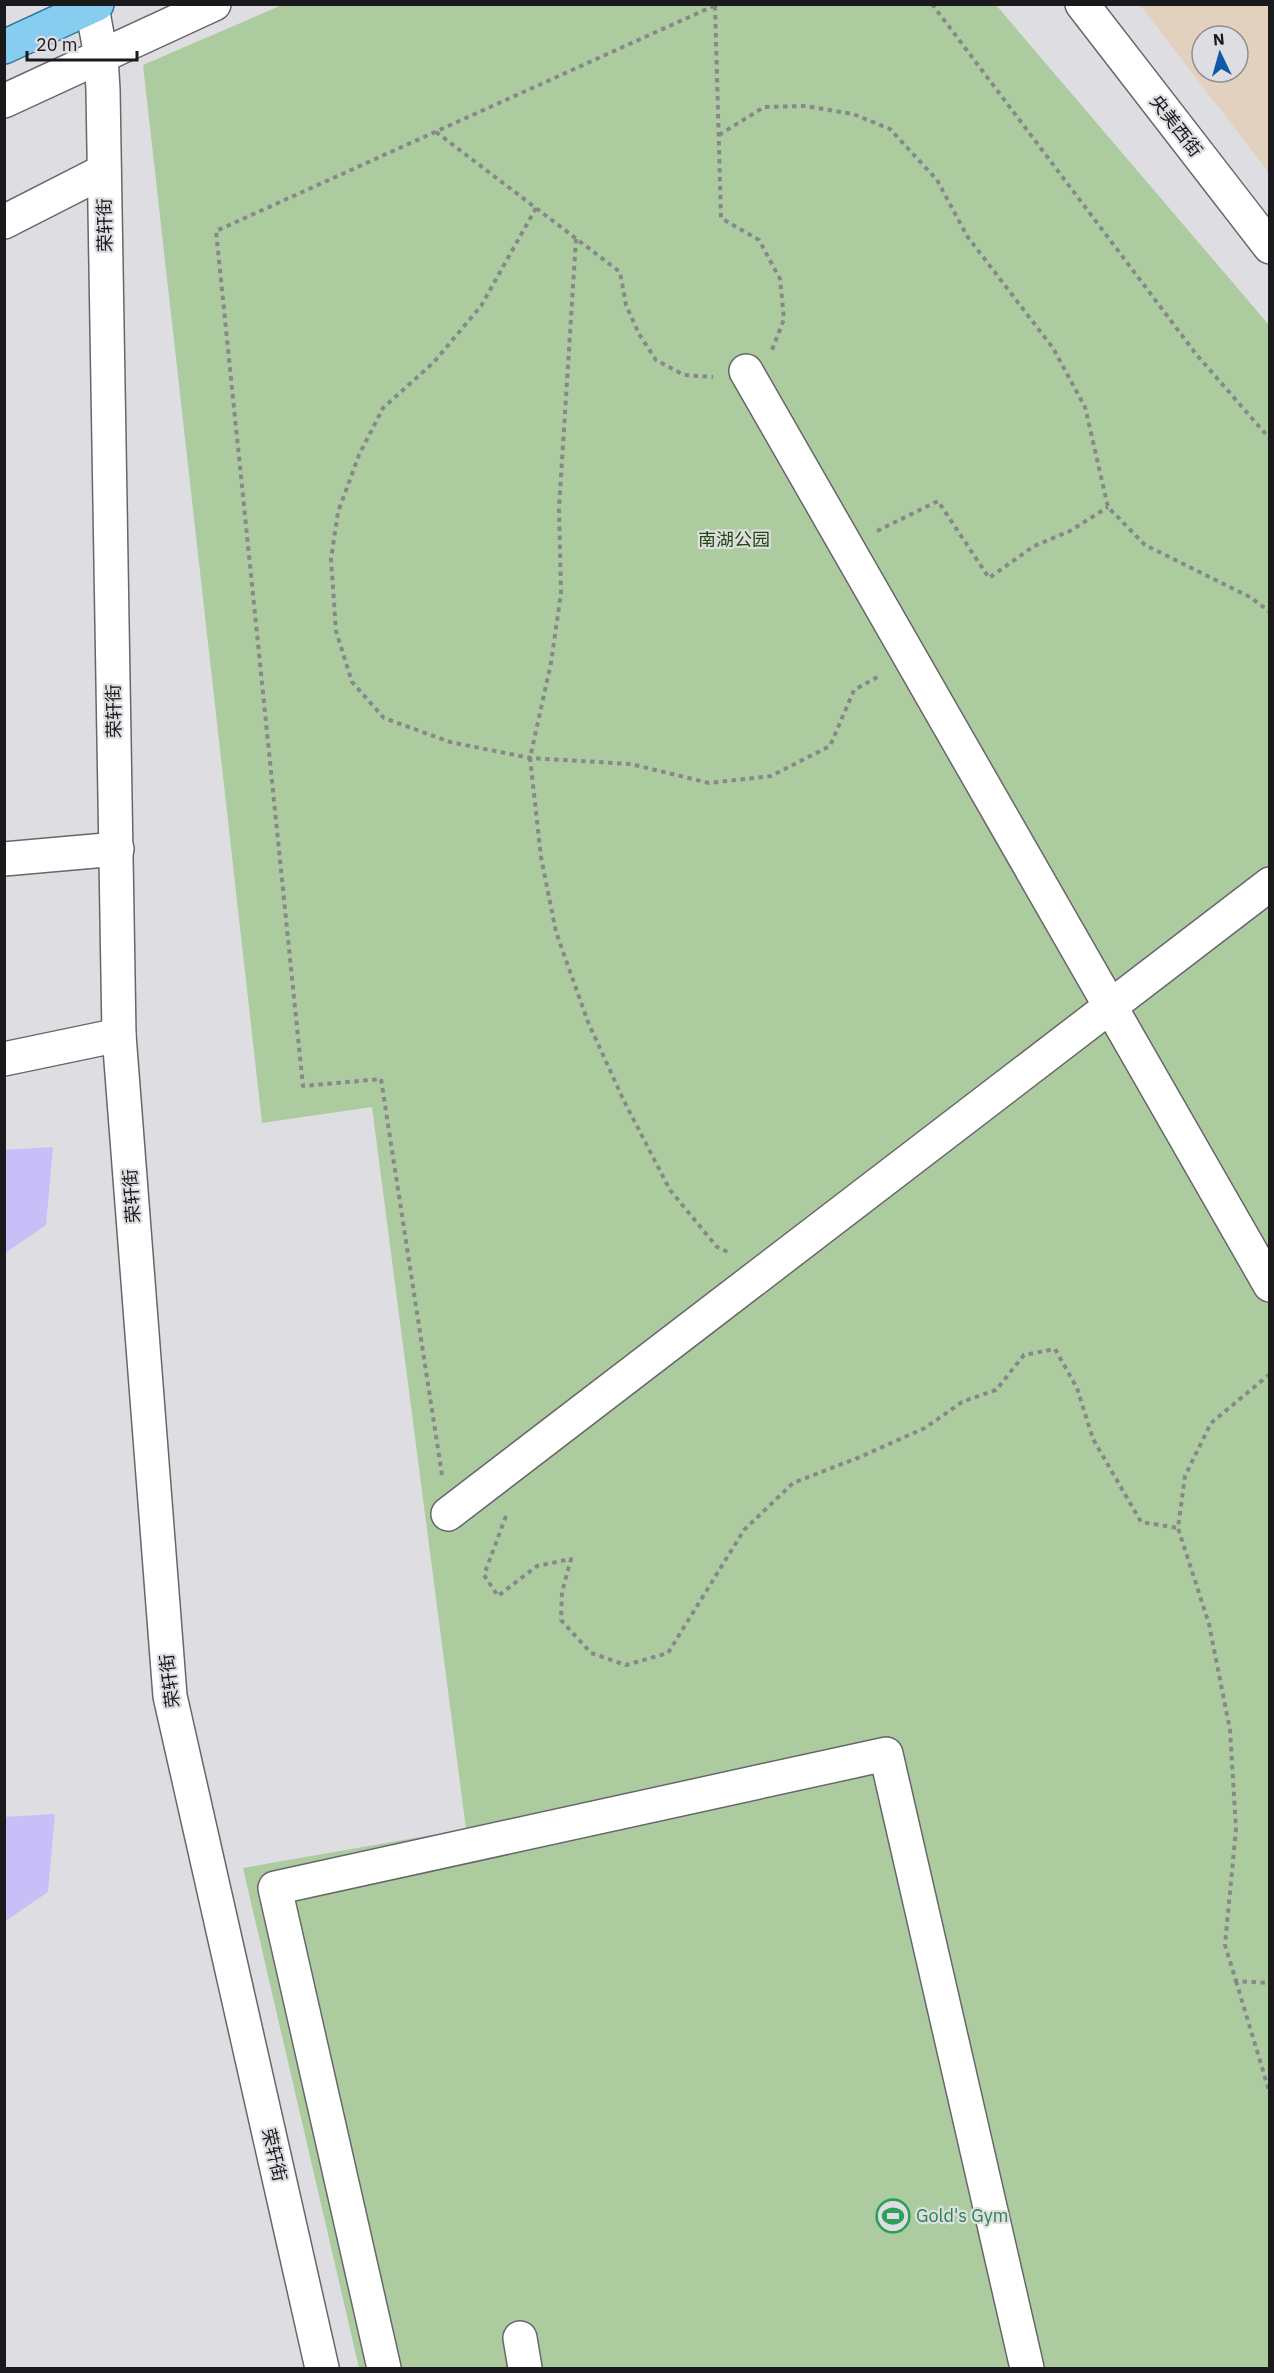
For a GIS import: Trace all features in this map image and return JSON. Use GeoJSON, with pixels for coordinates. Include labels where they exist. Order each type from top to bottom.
{"type":"FeatureCollection","features":[{"type":"Feature","properties":{"kind":"main road"},"geometry":{"type":"LineString","coordinates":[[4,47],[94,6]]}},
{"type":"Feature","properties":{"kind":"street"},"geometry":{"type":"LineString","coordinates":[[4,101],[214,4]]}},
{"type":"Feature","properties":{"kind":"street","name":"央美西街"},"geometry":{"type":"LineString","coordinates":[[1082,4],[1269,247]]}},
{"type":"Feature","properties":{"kind":"street","name":"荣轩街"},"geometry":{"type":"LineString","coordinates":[[94,6],[101,56],[104,171],[119,1035],[170,1696],[322,2368]]}},
{"type":"Feature","properties":{"kind":"street"},"geometry":{"type":"LineString","coordinates":[[4,222],[104,171]]}},
{"type":"Feature","properties":{"kind":"street"},"geometry":{"type":"LineString","coordinates":[[746,371],[1269,1285]]}},
{"type":"Feature","properties":{"kind":"street"},"geometry":{"type":"LineString","coordinates":[[4,859],[117,849]]}},
{"type":"Feature","properties":{"kind":"street"},"geometry":{"type":"LineString","coordinates":[[448,1514],[1269,884]]}},
{"type":"Feature","properties":{"kind":"street"},"geometry":{"type":"LineString","coordinates":[[4,1059],[119,1035]]}},
{"type":"Feature","properties":{"kind":"street"},"geometry":{"type":"LineString","coordinates":[[384,2368],[274,1888],[886,1754],[1027,2368]]}},
{"type":"Feature","properties":{"kind":"path"},"geometry":{"type":"LineString","coordinates":[[932,4],[1196,354],[1269,439]]}},
{"type":"Feature","properties":{"kind":"path"},"geometry":{"type":"LineString","coordinates":[[436,132],[620,272],[626,305],[639,334],[656,360],[684,375],[716,377],[746,371],[774,348],[784,319],[780,279],[759,240],[721,218],[717,5],[216,231],[303,1086],[381,1079],[448,1514]]}},
{"type":"Feature","properties":{"kind":"path"},"geometry":{"type":"LineString","coordinates":[[719,136],[764,107],[806,106],[853,114],[890,129],[937,180],[967,236],[1053,348],[1085,407],[1108,507],[1145,545],[1250,597],[1269,612]]}},
{"type":"Feature","properties":{"kind":"path"},"geometry":{"type":"LineString","coordinates":[[536,208],[481,306],[434,362],[382,408],[359,454],[338,512],[331,559],[336,631],[352,682],[384,718],[450,742],[530,758],[631,764],[709,783],[771,776],[830,746],[854,690],[910,657]]}},
{"type":"Feature","properties":{"kind":"path"},"geometry":{"type":"LineString","coordinates":[[576,239],[559,508],[561,593],[551,663],[530,758],[541,857],[556,932],[588,1022],[624,1101],[670,1190],[717,1247],[765,1271]]}},
{"type":"Feature","properties":{"kind":"path"},"geometry":{"type":"LineString","coordinates":[[847,546],[938,501],[989,578],[1034,546],[1070,531],[1108,507]]}},
{"type":"Feature","properties":{"kind":"path"},"geometry":{"type":"LineString","coordinates":[[507,1468],[517,1491],[497,1536],[484,1575],[498,1596],[537,1566],[571,1559],[562,1592],[561,1620],[591,1653],[626,1665],[668,1653],[744,1530],[793,1483],[925,1428],[962,1402],[996,1389],[1024,1355],[1055,1349],[1077,1388],[1093,1439],[1141,1522],[1178,1528]]}},
{"type":"Feature","properties":{"kind":"path"},"geometry":{"type":"LineString","coordinates":[[1269,1374],[1211,1423],[1185,1476],[1178,1528],[1209,1624],[1230,1731],[1236,1829],[1225,1945],[1269,2094]]}},
{"type":"Feature","properties":{"kind":"path"},"geometry":{"type":"LineString","coordinates":[[1236,1981],[1269,1983]]}},
{"type":"Feature","properties":{"kind":"shaded area"},"geometry":{"type":"Polygon","coordinates":[[[1140,5],[1269,5],[1269,173],[1201,84],[1250,84],[1250,24],[1190,24],[1190,70],[1140,5]]]}},
{"type":"Feature","properties":{"kind":"green space","name":"南湖公园"},"geometry":{"type":"Polygon","coordinates":[[[282,5],[996,5],[1269,325],[1269,2368],[359,2368],[243,1868],[466,1829],[372,1107],[262,1123],[143,65],[282,5]]]}},
{"type":"Feature","properties":{"kind":"building"},"geometry":{"type":"Polygon","coordinates":[[[53,1147],[46,1225],[4,1254],[4,1150],[53,1147]]]}},
{"type":"Feature","properties":{"kind":"building"},"geometry":{"type":"Polygon","coordinates":[[[55,1814],[48,1892],[4,1922],[4,1817],[55,1814]]]}},
{"type":"Feature","properties":{"kind":"place","name":"Gold's Gym"},"geometry":{"type":"Point","coordinates":[893,2216]}}]}
